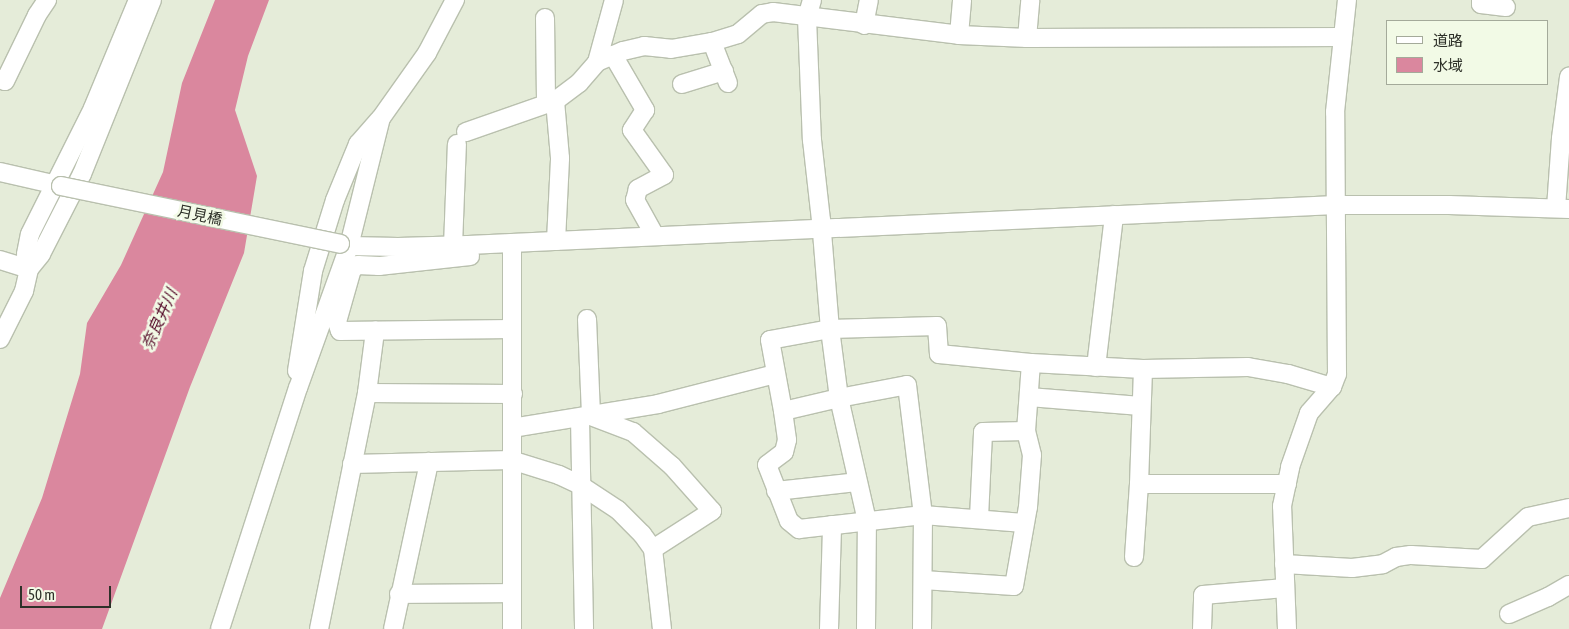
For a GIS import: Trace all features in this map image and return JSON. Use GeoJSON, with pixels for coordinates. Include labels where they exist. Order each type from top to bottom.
{"type":"FeatureCollection","features":[{"type":"Feature","properties":{"kind":"street"},"geometry":{"type":"LineString","coordinates":[[0,79],[5,81],[37,15],[47,0]]}},
{"type":"Feature","properties":{"kind":"street"},"geometry":{"type":"LineString","coordinates":[[298,388],[296,365],[312,271],[335,200],[358,144],[381,118],[427,53],[455,0]]}},
{"type":"Feature","properties":{"kind":"street"},"geometry":{"type":"LineString","coordinates":[[453,246],[461,138],[550,102],[579,83],[597,62],[614,0]]}},
{"type":"Feature","properties":{"kind":"street"},"geometry":{"type":"LineString","coordinates":[[812,0],[807,18],[812,140],[822,229],[830,329],[840,398],[867,521],[866,629]]}},
{"type":"Feature","properties":{"kind":"street"},"geometry":{"type":"LineString","coordinates":[[864,25],[869,0]]}},
{"type":"Feature","properties":{"kind":"street"},"geometry":{"type":"LineString","coordinates":[[959,35],[962,0]]}},
{"type":"Feature","properties":{"kind":"street"},"geometry":{"type":"LineString","coordinates":[[1027,38],[1030,0]]}},
{"type":"Feature","properties":{"kind":"street"},"geometry":{"type":"LineString","coordinates":[[1287,629],[1282,506],[1290,467],[1309,413],[1332,387],[1337,374],[1335,112],[1347,0]]}},
{"type":"Feature","properties":{"kind":"street"},"geometry":{"type":"LineString","coordinates":[[1482,0],[1481,4],[1506,7]]}},
{"type":"Feature","properties":{"kind":"street"},"geometry":{"type":"LineString","coordinates":[[0,339],[24,291],[29,269],[26,254],[30,234],[57,185],[93,108],[137,1]]}},
{"type":"Feature","properties":{"kind":"street"},"geometry":{"type":"LineString","coordinates":[[29,269],[41,254],[82,174],[137,1]]}},
{"type":"Feature","properties":{"kind":"street"},"geometry":{"type":"LineString","coordinates":[[597,62],[644,46],[671,49],[712,42],[738,34],[762,14],[773,12],[807,18],[959,35],[1027,38],[1343,37]]}},
{"type":"Feature","properties":{"kind":"street"},"geometry":{"type":"LineString","coordinates":[[545,18],[550,102],[560,158],[556,241]]}},
{"type":"Feature","properties":{"kind":"street"},"geometry":{"type":"LineString","coordinates":[[682,84],[726,77],[712,42]]}},
{"type":"Feature","properties":{"kind":"street"},"geometry":{"type":"LineString","coordinates":[[613,55],[645,110],[632,130],[664,175],[638,190],[635,200],[655,236]]}},
{"type":"Feature","properties":{"kind":"street"},"geometry":{"type":"LineString","coordinates":[[512,329],[340,331],[337,322],[352,269],[358,265],[378,266],[556,241],[1336,205],[1449,205],[1562,209],[1569,77]]}},
{"type":"Feature","properties":{"kind":"street"},"geometry":{"type":"LineString","coordinates":[[220,629],[345,245],[381,118]]}},
{"type":"Feature","properties":{"kind":"street","name":"月見橋"},"geometry":{"type":"LineString","coordinates":[[0,172],[345,245],[512,248]]}},
{"type":"Feature","properties":{"kind":"street"},"geometry":{"type":"LineString","coordinates":[[1096,366],[1114,215]]}},
{"type":"Feature","properties":{"kind":"street"},"geometry":{"type":"LineString","coordinates":[[512,248],[512,629]]}},
{"type":"Feature","properties":{"kind":"street"},"geometry":{"type":"LineString","coordinates":[[0,260],[29,269]]}},
{"type":"Feature","properties":{"kind":"street"},"geometry":{"type":"LineString","coordinates":[[584,629],[580,485],[585,417],[587,319]]}},
{"type":"Feature","properties":{"kind":"street"},"geometry":{"type":"LineString","coordinates":[[1024,524],[979,518],[923,515],[799,529],[789,521],[766,465],[784,452],[787,440],[770,340],[830,329],[937,326],[939,354],[1031,363],[1142,369],[1248,367],[1288,374],[1332,387]]}},
{"type":"Feature","properties":{"kind":"street"},"geometry":{"type":"LineString","coordinates":[[319,629],[367,393],[376,331]]}},
{"type":"Feature","properties":{"kind":"street"},"geometry":{"type":"LineString","coordinates":[[923,580],[1014,586],[1028,507],[1032,455],[1026,431],[1031,363]]}},
{"type":"Feature","properties":{"kind":"street"},"geometry":{"type":"LineString","coordinates":[[1134,557],[1139,484],[1142,369]]}},
{"type":"Feature","properties":{"kind":"street"},"geometry":{"type":"LineString","coordinates":[[512,428],[658,404],[776,374]]}},
{"type":"Feature","properties":{"kind":"street"},"geometry":{"type":"LineString","coordinates":[[783,411],[907,385],[923,515],[922,629]]}},
{"type":"Feature","properties":{"kind":"street"},"geometry":{"type":"LineString","coordinates":[[367,393],[513,394]]}},
{"type":"Feature","properties":{"kind":"street"},"geometry":{"type":"LineString","coordinates":[[1029,397],[1141,406]]}},
{"type":"Feature","properties":{"kind":"street"},"geometry":{"type":"LineString","coordinates":[[585,417],[633,432],[672,466],[712,511],[652,549]]}},
{"type":"Feature","properties":{"kind":"street"},"geometry":{"type":"LineString","coordinates":[[979,518],[983,432],[1026,431]]}},
{"type":"Feature","properties":{"kind":"street"},"geometry":{"type":"LineString","coordinates":[[352,464],[511,460],[559,475],[580,485],[618,510],[642,534],[652,549],[662,629]]}},
{"type":"Feature","properties":{"kind":"street"},"geometry":{"type":"LineString","coordinates":[[393,629],[399,594],[430,462]]}},
{"type":"Feature","properties":{"kind":"street"},"geometry":{"type":"LineString","coordinates":[[776,491],[857,482]]}},
{"type":"Feature","properties":{"kind":"street"},"geometry":{"type":"LineString","coordinates":[[1139,484],[1287,484]]}},
{"type":"Feature","properties":{"kind":"street"},"geometry":{"type":"LineString","coordinates":[[1284,564],[1352,568],[1383,564],[1396,556],[1410,555],[1482,559],[1528,517],[1569,508]]}},
{"type":"Feature","properties":{"kind":"street"},"geometry":{"type":"LineString","coordinates":[[829,629],[832,525]]}},
{"type":"Feature","properties":{"kind":"street"},"geometry":{"type":"LineString","coordinates":[[1509,614],[1548,597],[1569,585]]}},
{"type":"Feature","properties":{"kind":"street"},"geometry":{"type":"LineString","coordinates":[[1202,629],[1203,595],[1285,588]]}},
{"type":"Feature","properties":{"kind":"street"},"geometry":{"type":"LineString","coordinates":[[399,594],[512,593]]}},
{"type":"Feature","properties":{"kind":"water","name":"奈良井川"},"geometry":{"type":"Polygon","coordinates":[[[215,0],[269,0],[248,56],[235,110],[257,176],[244,253],[190,387],[102,629],[0,629],[0,598],[42,498],[80,374],[87,323],[121,265],[163,172],[182,83],[215,0]]]}}]}
